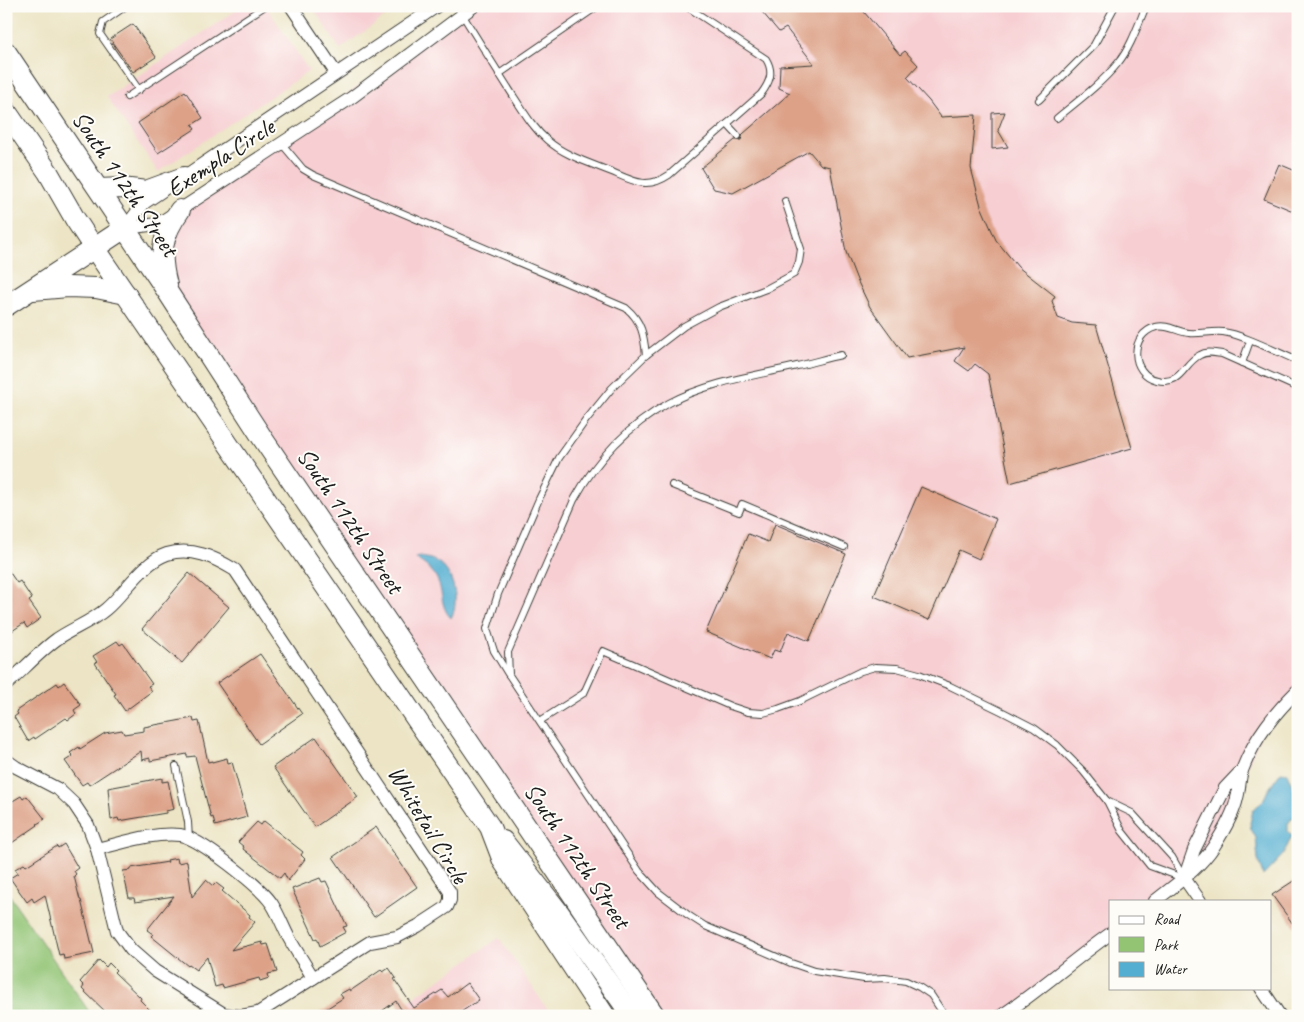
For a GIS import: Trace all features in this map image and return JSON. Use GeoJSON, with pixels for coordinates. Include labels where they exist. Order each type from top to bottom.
{"type":"FeatureCollection","features":[{"type":"Feature","properties":{"kind":"main road","name":"South 112th Street"},"geometry":{"type":"LineString","coordinates":[[6,52],[170,294],[263,439],[655,1016]]}},
{"type":"Feature","properties":{"kind":"main road"},"geometry":{"type":"LineString","coordinates":[[6,111],[48,172],[94,248],[490,827],[511,850],[560,914],[632,1016]]}},
{"type":"Feature","properties":{"kind":"main road"},"geometry":{"type":"LineString","coordinates":[[99,189],[122,188],[146,191],[184,177]]}},
{"type":"Feature","properties":{"kind":"main road"},"geometry":{"type":"LineString","coordinates":[[170,294],[164,274],[162,247],[167,230],[180,210]]}},
{"type":"Feature","properties":{"kind":"main road"},"geometry":{"type":"LineString","coordinates":[[6,306],[125,228]]}},
{"type":"Feature","properties":{"kind":"main road"},"geometry":{"type":"LineString","coordinates":[[30,290],[68,286],[96,288],[126,294]]}},
{"type":"Feature","properties":{"kind":"main road"},"geometry":{"type":"LineString","coordinates":[[490,827],[503,861],[605,1016]]}},
{"type":"Feature","properties":{"kind":"street"},"geometry":{"type":"LineString","coordinates":[[291,6],[336,73]]}},
{"type":"Feature","properties":{"kind":"street","name":"Exempla Circle"},"geometry":{"type":"LineString","coordinates":[[125,228],[144,204],[436,6]]}},
{"type":"Feature","properties":{"kind":"street","name":"Exempla Circle"},"geometry":{"type":"LineString","coordinates":[[125,228],[158,224],[351,98],[460,10],[474,6]]}},
{"type":"Feature","properties":{"kind":"street","name":"Whitetail Circle"},"geometry":{"type":"LineString","coordinates":[[6,685],[56,640],[101,613],[147,567],[166,554],[182,551],[207,555],[235,570],[450,892],[450,900],[447,907],[418,926],[397,937],[370,942],[258,1013],[240,1016],[213,1012],[155,972],[131,950],[117,930],[97,849],[88,825],[69,799],[58,789],[6,760]]}},
{"type":"Feature","properties":{"kind":"street"},"geometry":{"type":"LineString","coordinates":[[1156,900],[1184,878],[1194,850],[1225,788],[1242,770],[1265,725],[1298,690]]}},
{"type":"Feature","properties":{"kind":"street"},"geometry":{"type":"LineString","coordinates":[[97,849],[151,836],[181,835],[205,846],[271,902],[280,916],[288,936],[313,978]]}},
{"type":"Feature","properties":{"kind":"street"},"geometry":{"type":"LineString","coordinates":[[1184,878],[1199,900]]}},
{"type":"Feature","properties":{"kind":"street"},"geometry":{"type":"LineString","coordinates":[[1001,1016],[1027,999],[1109,935]]}},
{"type":"Feature","properties":{"kind":"street"},"geometry":{"type":"LineString","coordinates":[[1262,990],[1280,1016]]}},
{"type":"Feature","properties":{"kind":"lane"},"geometry":{"type":"LineString","coordinates":[[126,6],[103,22],[100,34],[139,90]]}},
{"type":"Feature","properties":{"kind":"lane"},"geometry":{"type":"LineString","coordinates":[[128,97],[265,6]]}},
{"type":"Feature","properties":{"kind":"lane"},"geometry":{"type":"LineString","coordinates":[[499,74],[598,6]]}},
{"type":"Feature","properties":{"kind":"lane"},"geometry":{"type":"LineString","coordinates":[[460,10],[534,128],[546,140],[562,151],[636,183],[649,183],[660,181],[761,94],[768,84],[771,75],[770,66],[766,59],[686,6]]}},
{"type":"Feature","properties":{"kind":"lane"},"geometry":{"type":"LineString","coordinates":[[1039,100],[1094,46],[1115,6]]}},
{"type":"Feature","properties":{"kind":"lane"},"geometry":{"type":"LineString","coordinates":[[1057,118],[1104,78],[1119,62],[1130,43],[1146,6]]}},
{"type":"Feature","properties":{"kind":"lane"},"geometry":{"type":"LineString","coordinates":[[727,124],[738,136]]}},
{"type":"Feature","properties":{"kind":"lane"},"geometry":{"type":"LineString","coordinates":[[282,144],[303,169],[314,175],[626,308],[635,315],[640,324],[646,355]]}},
{"type":"Feature","properties":{"kind":"lane"},"geometry":{"type":"LineString","coordinates":[[785,201],[801,249],[799,262],[794,274],[766,289],[719,307],[691,322],[646,355],[612,388],[559,458],[539,499],[487,628],[494,652],[639,871],[658,892],[688,915],[723,934],[792,964],[814,971],[864,979],[885,978],[906,981],[930,995],[944,1016]]}},
{"type":"Feature","properties":{"kind":"lane"},"geometry":{"type":"LineString","coordinates":[[1298,361],[1225,332],[1190,333],[1161,326],[1145,332],[1136,351],[1137,362],[1140,368],[1148,377],[1158,381],[1169,380],[1178,376],[1192,360],[1200,354],[1209,352],[1222,354],[1298,388]]}},
{"type":"Feature","properties":{"kind":"lane"},"geometry":{"type":"LineString","coordinates":[[1242,363],[1250,341]]}},
{"type":"Feature","properties":{"kind":"lane"},"geometry":{"type":"LineString","coordinates":[[509,675],[508,652],[570,509],[586,478],[610,448],[639,424],[668,404],[703,389],[841,354]]}},
{"type":"Feature","properties":{"kind":"lane"},"geometry":{"type":"LineString","coordinates":[[672,485],[739,512],[742,504],[844,547]]}},
{"type":"Feature","properties":{"kind":"lane"},"geometry":{"type":"LineString","coordinates":[[540,721],[584,692],[603,651],[730,706],[748,712],[763,713],[800,701],[861,671],[875,667],[897,668],[950,686],[1034,728],[1057,745],[1083,771],[1107,801],[1122,831],[1150,866],[1184,878]]}},
{"type":"Feature","properties":{"kind":"lane"},"geometry":{"type":"LineString","coordinates":[[176,766],[188,822],[189,839]]}},
{"type":"Feature","properties":{"kind":"lane"},"geometry":{"type":"LineString","coordinates":[[1107,801],[1132,813],[1172,857],[1184,878]]}},
{"type":"Feature","properties":{"kind":"shaded area"},"geometry":{"type":"Polygon","coordinates":[[[243,6],[266,6],[309,71],[158,172],[107,97],[243,6]]]}},
{"type":"Feature","properties":{"kind":"shaded area"},"geometry":{"type":"Polygon","coordinates":[[[312,6],[400,6],[340,49],[312,6]]]}},
{"type":"Feature","properties":{"kind":"shaded area"},"geometry":{"type":"Polygon","coordinates":[[[474,6],[1298,6],[1298,690],[1265,725],[1214,846],[1156,900],[1109,900],[1109,935],[1001,1016],[654,1016],[169,294],[167,230],[180,210],[474,6]]]}},
{"type":"Feature","properties":{"kind":"shaded area"},"geometry":{"type":"Polygon","coordinates":[[[499,938],[552,1016],[387,1016],[499,938]]]}},
{"type":"Feature","properties":{"kind":"green space"},"geometry":{"type":"Polygon","coordinates":[[[6,890],[92,1016],[6,1016],[6,890]]]}},
{"type":"Feature","properties":{"kind":"water"},"geometry":{"type":"Polygon","coordinates":[[[420,557],[439,563],[452,581],[455,604],[451,618],[443,603],[436,577],[415,558],[420,557]]]}},
{"type":"Feature","properties":{"kind":"water"},"geometry":{"type":"Polygon","coordinates":[[[1281,772],[1287,773],[1293,788],[1296,817],[1292,818],[1288,824],[1288,831],[1292,836],[1283,855],[1263,876],[1258,860],[1256,838],[1250,823],[1253,810],[1263,801],[1268,790],[1281,772]]]}},
{"type":"Feature","properties":{"kind":"building"},"geometry":{"type":"Polygon","coordinates":[[[757,6],[859,6],[900,55],[905,51],[918,65],[907,77],[941,117],[976,115],[971,168],[981,206],[996,240],[1018,267],[1055,296],[1052,301],[1058,318],[1072,323],[1096,325],[1132,448],[1010,483],[988,374],[975,364],[969,371],[955,361],[964,347],[907,358],[870,307],[857,280],[846,252],[830,167],[821,165],[809,151],[733,193],[714,189],[701,168],[735,140],[741,140],[743,134],[790,93],[779,88],[780,66],[814,64],[786,28],[779,32],[757,6]]]}},
{"type":"Feature","properties":{"kind":"building"},"geometry":{"type":"Polygon","coordinates":[[[133,24],[156,57],[133,72],[110,39],[133,24]]]}},
{"type":"Feature","properties":{"kind":"building"},"geometry":{"type":"Polygon","coordinates":[[[185,91],[203,118],[192,125],[195,129],[158,153],[138,123],[185,91]]]}},
{"type":"Feature","properties":{"kind":"building"},"geometry":{"type":"Polygon","coordinates":[[[1005,112],[998,130],[1008,147],[992,149],[992,113],[1005,112]]]}},
{"type":"Feature","properties":{"kind":"building"},"geometry":{"type":"Polygon","coordinates":[[[1279,164],[1298,172],[1298,213],[1264,199],[1279,164]]]}},
{"type":"Feature","properties":{"kind":"building"},"geometry":{"type":"Polygon","coordinates":[[[921,487],[996,519],[979,559],[959,550],[929,620],[874,596],[921,487]]]}},
{"type":"Feature","properties":{"kind":"building"},"geometry":{"type":"Polygon","coordinates":[[[775,524],[846,554],[809,641],[788,632],[780,652],[774,650],[770,659],[706,632],[748,534],[768,542],[775,524]]]}},
{"type":"Feature","properties":{"kind":"building"},"geometry":{"type":"Polygon","coordinates":[[[6,567],[17,583],[20,581],[32,599],[29,601],[41,618],[27,628],[24,623],[6,635],[6,567]]]}},
{"type":"Feature","properties":{"kind":"building"},"geometry":{"type":"Polygon","coordinates":[[[189,573],[229,607],[182,663],[142,629],[189,573]]]}},
{"type":"Feature","properties":{"kind":"building"},"geometry":{"type":"Polygon","coordinates":[[[117,641],[120,645],[123,643],[152,684],[148,686],[152,691],[125,711],[95,663],[97,662],[93,656],[117,641]]]}},
{"type":"Feature","properties":{"kind":"building"},"geometry":{"type":"Polygon","coordinates":[[[260,654],[302,714],[259,744],[217,683],[260,654]]]}},
{"type":"Feature","properties":{"kind":"building"},"geometry":{"type":"Polygon","coordinates":[[[64,682],[81,705],[74,710],[76,714],[68,720],[66,718],[35,739],[34,737],[28,741],[14,717],[18,714],[16,711],[57,683],[59,686],[64,682]]]}},
{"type":"Feature","properties":{"kind":"building"},"geometry":{"type":"Polygon","coordinates":[[[193,718],[194,722],[199,721],[208,762],[227,758],[228,763],[232,762],[247,817],[215,826],[213,817],[211,818],[195,756],[187,757],[187,754],[150,761],[150,758],[142,760],[141,751],[89,785],[87,782],[82,785],[65,761],[73,756],[70,753],[105,733],[122,730],[124,734],[144,731],[144,727],[193,718]]]}},
{"type":"Feature","properties":{"kind":"building"},"geometry":{"type":"Polygon","coordinates":[[[316,737],[358,797],[315,827],[273,767],[316,737]]]}},
{"type":"Feature","properties":{"kind":"building"},"geometry":{"type":"Polygon","coordinates":[[[162,778],[162,782],[168,781],[174,809],[166,811],[166,813],[119,821],[118,818],[111,820],[108,788],[162,778]]]}},
{"type":"Feature","properties":{"kind":"building"},"geometry":{"type":"Polygon","coordinates":[[[21,796],[23,799],[27,796],[45,819],[6,847],[6,805],[21,796]]]}},
{"type":"Feature","properties":{"kind":"building"},"geometry":{"type":"Polygon","coordinates":[[[264,821],[303,852],[301,855],[305,859],[288,881],[284,873],[280,878],[243,849],[244,847],[238,842],[257,822],[261,825],[264,821]]]}},
{"type":"Feature","properties":{"kind":"building"},"geometry":{"type":"Polygon","coordinates":[[[376,827],[417,887],[374,917],[333,857],[376,827]]]}},
{"type":"Feature","properties":{"kind":"building"},"geometry":{"type":"Polygon","coordinates":[[[64,844],[78,868],[74,871],[76,874],[74,876],[94,953],[64,959],[63,954],[59,955],[45,895],[34,902],[32,898],[27,902],[10,878],[18,873],[15,869],[24,864],[26,866],[57,846],[58,848],[64,844]]]}},
{"type":"Feature","properties":{"kind":"building"},"geometry":{"type":"Polygon","coordinates":[[[177,858],[178,863],[187,861],[192,897],[206,880],[213,886],[216,883],[255,922],[231,950],[262,942],[263,945],[268,944],[277,972],[268,974],[269,978],[260,981],[259,978],[223,988],[222,985],[215,987],[207,957],[196,970],[188,966],[151,936],[153,934],[147,930],[174,896],[135,902],[134,898],[129,898],[123,871],[168,862],[167,860],[177,858]]]}},
{"type":"Feature","properties":{"kind":"building"},"geometry":{"type":"Polygon","coordinates":[[[320,878],[322,882],[326,881],[347,926],[343,927],[346,932],[320,946],[292,889],[320,878]]]}},
{"type":"Feature","properties":{"kind":"building"},"geometry":{"type":"Polygon","coordinates":[[[1298,878],[1298,931],[1272,895],[1298,878]]]}},
{"type":"Feature","properties":{"kind":"building"},"geometry":{"type":"Polygon","coordinates":[[[99,960],[106,967],[109,963],[116,970],[114,972],[141,998],[140,1000],[156,1016],[110,1016],[82,989],[84,986],[80,982],[99,960]]]}},
{"type":"Feature","properties":{"kind":"building"},"geometry":{"type":"Polygon","coordinates":[[[389,968],[396,978],[394,979],[414,1008],[442,990],[448,997],[467,983],[479,1000],[455,1016],[401,1016],[404,1014],[396,1001],[375,1016],[315,1016],[343,998],[340,994],[349,989],[350,991],[381,970],[383,972],[389,968]]]}}]}
